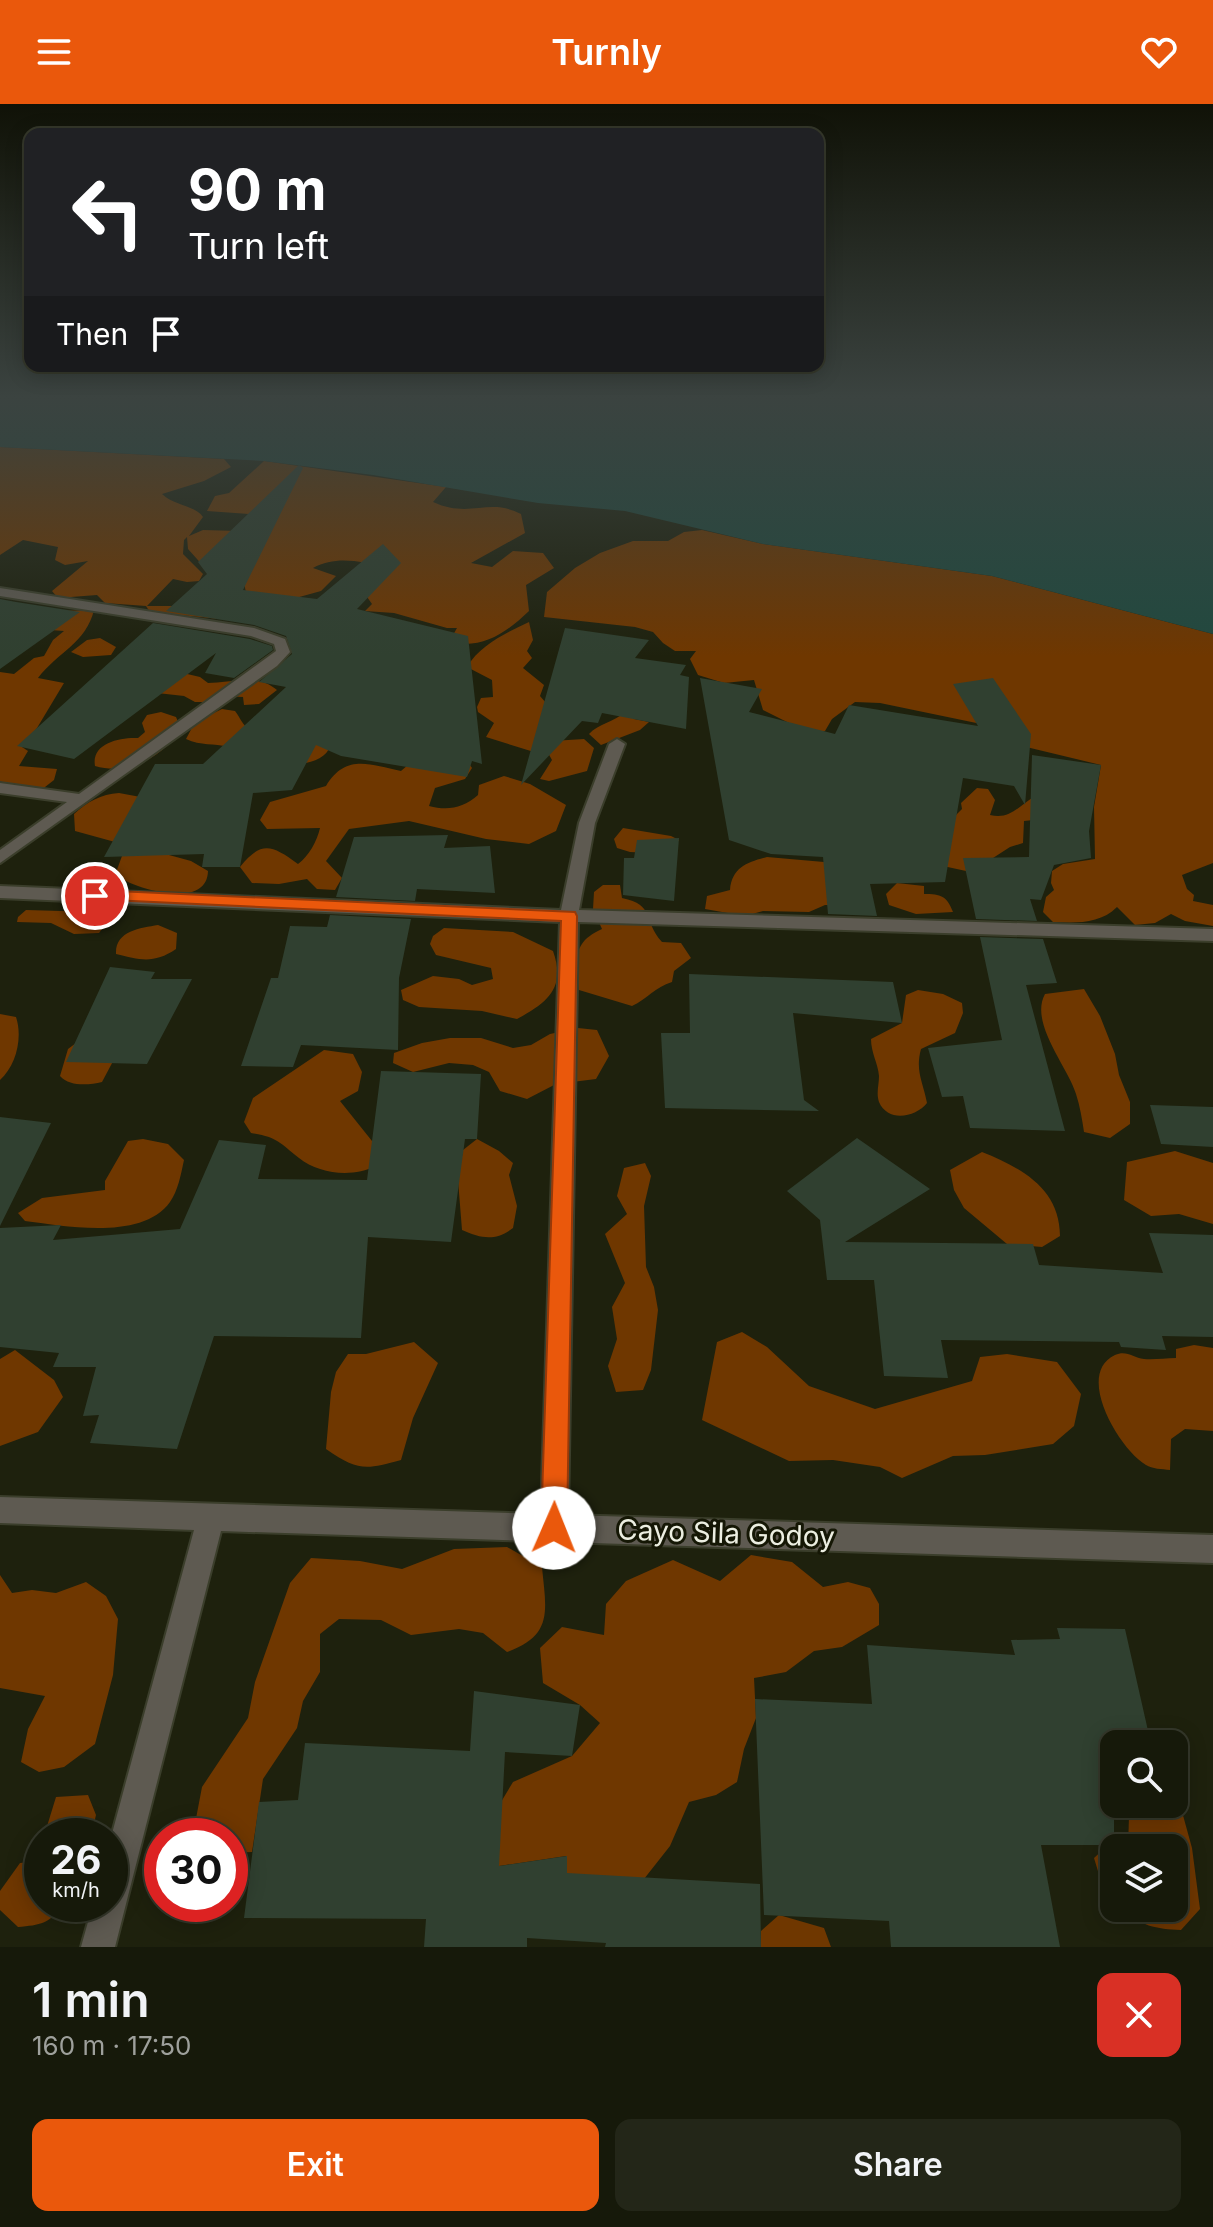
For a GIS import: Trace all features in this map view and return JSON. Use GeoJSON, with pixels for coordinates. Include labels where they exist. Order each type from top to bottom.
{"type":"FeatureCollection","features":[{"type":"Feature","properties":{"kind":"street"},"geometry":{"type":"LineString","coordinates":[[0,592],[254,632],[280,642],[283,652],[272,663],[0,858]]}},
{"type":"Feature","properties":{"kind":"street"},"geometry":{"type":"LineString","coordinates":[[554,1528],[569,916],[587,823],[617,744]]}},
{"type":"Feature","properties":{"kind":"street"},"geometry":{"type":"LineString","coordinates":[[0,788],[80,799]]}},
{"type":"Feature","properties":{"kind":"street"},"geometry":{"type":"LineString","coordinates":[[0,892],[569,916],[1213,935]]}},
{"type":"Feature","properties":{"kind":"street","name":"Cayo Sila Godoy"},"geometry":{"type":"LineString","coordinates":[[0,1510],[1213,1549]]}},
{"type":"Feature","properties":{"kind":"street"},"geometry":{"type":"LineString","coordinates":[[128,1835],[211,1517]]}},
{"type":"Feature","properties":{"kind":"street"},"geometry":{"type":"LineString","coordinates":[[98,1947],[105,1922]]}},
{"type":"Feature","properties":{"kind":"shaded area"},"geometry":{"type":"Polygon","coordinates":[[[0,485],[191,485],[162,494],[203,517],[189,536],[203,530],[271,532],[262,515],[207,511],[215,496],[229,493],[238,485],[432,485],[446,487],[433,502],[446,507],[499,507],[521,514],[525,533],[471,563],[492,567],[513,551],[543,553],[554,568],[526,585],[529,611],[511,626],[483,642],[461,644],[449,642],[457,628],[394,613],[365,611],[372,604],[365,594],[385,566],[349,561],[322,564],[313,568],[336,576],[321,591],[220,619],[150,612],[146,606],[105,603],[97,595],[58,598],[52,591],[88,561],[65,565],[55,560],[58,547],[23,540],[0,555],[0,485]],[[187,537],[183,554],[203,574],[199,581],[173,579],[147,606],[183,606],[247,597],[244,583],[206,569],[188,549],[187,537]]]}},
{"type":"Feature","properties":{"kind":"shaded area"},"geometry":{"type":"Polygon","coordinates":[[[702,530],[763,544],[992,576],[1213,634],[1213,863],[1182,875],[1187,889],[1194,895],[1193,901],[1213,905],[1213,926],[1185,921],[1171,914],[1155,923],[1135,925],[1117,907],[1103,917],[1079,922],[1053,922],[1043,912],[1046,897],[1054,890],[1052,871],[1063,864],[1095,859],[1094,807],[1101,765],[1018,745],[986,725],[880,703],[855,702],[832,719],[825,731],[811,734],[763,710],[754,680],[724,683],[698,675],[690,659],[696,651],[675,651],[653,632],[635,627],[544,617],[547,592],[575,568],[600,553],[633,541],[668,541],[684,532],[702,530]]]}},
{"type":"Feature","properties":{"kind":"shaded area"},"geometry":{"type":"Polygon","coordinates":[[[94,610],[85,631],[38,678],[64,683],[22,747],[28,751],[19,766],[57,769],[54,780],[31,798],[0,781],[0,672],[14,674],[34,658],[44,656],[53,640],[64,631],[50,630],[60,611],[94,610]]]}},
{"type":"Feature","properties":{"kind":"shaded area"},"geometry":{"type":"Polygon","coordinates":[[[529,622],[533,640],[527,651],[532,658],[523,668],[544,685],[540,696],[546,703],[552,741],[584,739],[594,748],[587,771],[549,781],[540,779],[552,760],[548,753],[534,752],[486,737],[494,723],[478,712],[477,707],[481,698],[493,697],[492,680],[467,667],[486,646],[529,622]]]}},
{"type":"Feature","properties":{"kind":"shaded area"},"geometry":{"type":"Polygon","coordinates":[[[100,638],[116,647],[111,655],[83,657],[71,652],[87,640],[100,638]]]}},
{"type":"Feature","properties":{"kind":"shaded area"},"geometry":{"type":"Polygon","coordinates":[[[183,673],[200,677],[208,683],[253,680],[277,690],[259,704],[244,705],[243,697],[219,696],[205,702],[195,702],[184,696],[148,692],[183,673]]]}},
{"type":"Feature","properties":{"kind":"shaded area"},"geometry":{"type":"Polygon","coordinates":[[[222,709],[235,711],[246,727],[261,735],[330,746],[317,759],[303,764],[282,765],[228,747],[186,739],[195,722],[222,709]]]}},
{"type":"Feature","properties":{"kind":"shaded area"},"geometry":{"type":"Polygon","coordinates":[[[161,712],[176,717],[181,729],[164,748],[132,766],[95,766],[95,758],[102,747],[115,740],[138,738],[145,732],[142,723],[147,715],[161,712]]]}},
{"type":"Feature","properties":{"kind":"shaded area"},"geometry":{"type":"Polygon","coordinates":[[[625,712],[634,719],[649,722],[640,730],[601,745],[589,734],[597,728],[625,712]]]}},
{"type":"Feature","properties":{"kind":"shaded area"},"geometry":{"type":"Polygon","coordinates":[[[424,751],[462,753],[472,768],[465,779],[435,788],[429,806],[461,806],[478,795],[479,785],[504,776],[530,784],[566,805],[556,831],[529,844],[486,839],[409,821],[349,829],[326,861],[342,878],[335,890],[317,889],[307,879],[279,884],[252,883],[240,867],[254,853],[267,848],[280,852],[298,864],[315,843],[320,828],[267,829],[260,820],[270,802],[326,786],[350,765],[369,764],[401,771],[424,751]]]}},
{"type":"Feature","properties":{"kind":"shaded area"},"geometry":{"type":"Polygon","coordinates":[[[977,788],[988,789],[995,800],[990,815],[1008,814],[1032,798],[1043,819],[1024,821],[1023,843],[993,858],[992,867],[966,871],[943,866],[954,817],[962,809],[961,803],[977,788]]]}},
{"type":"Feature","properties":{"kind":"shaded area"},"geometry":{"type":"Polygon","coordinates":[[[119,793],[146,798],[169,855],[191,861],[208,871],[205,883],[183,894],[169,893],[138,886],[115,875],[122,856],[115,842],[75,831],[74,814],[95,799],[119,793]]]}},
{"type":"Feature","properties":{"kind":"shaded area"},"geometry":{"type":"Polygon","coordinates":[[[623,828],[679,840],[669,854],[630,852],[617,848],[614,839],[623,828]]]}},
{"type":"Feature","properties":{"kind":"shaded area"},"geometry":{"type":"Polygon","coordinates":[[[767,857],[824,862],[840,905],[825,905],[809,912],[763,911],[745,916],[705,909],[707,896],[730,890],[738,871],[767,857]]]}},
{"type":"Feature","properties":{"kind":"shaded area"},"geometry":{"type":"Polygon","coordinates":[[[897,883],[924,886],[924,894],[943,897],[953,912],[916,914],[889,905],[886,894],[897,883]]]}},
{"type":"Feature","properties":{"kind":"shaded area"},"geometry":{"type":"Polygon","coordinates":[[[603,885],[620,885],[622,898],[644,909],[662,942],[681,943],[691,958],[674,971],[672,982],[632,1006],[579,990],[578,954],[585,940],[602,929],[593,909],[594,892],[603,885]]]}},
{"type":"Feature","properties":{"kind":"shaded area"},"geometry":{"type":"Polygon","coordinates":[[[26,910],[96,912],[109,920],[99,933],[74,934],[51,923],[17,922],[26,910]]]}},
{"type":"Feature","properties":{"kind":"shaded area"},"geometry":{"type":"Polygon","coordinates":[[[158,925],[177,933],[176,949],[161,957],[147,959],[116,954],[124,936],[137,929],[158,925]]]}},
{"type":"Feature","properties":{"kind":"shaded area"},"geometry":{"type":"Polygon","coordinates":[[[444,928],[513,932],[553,951],[557,975],[552,992],[538,1006],[517,1019],[482,1011],[419,1007],[403,1000],[401,990],[433,976],[459,979],[472,985],[493,979],[491,968],[436,955],[430,944],[433,936],[444,928]]]}},
{"type":"Feature","properties":{"kind":"shaded area"},"geometry":{"type":"Polygon","coordinates":[[[1084,989],[1100,1016],[1130,1102],[1130,1124],[1110,1138],[1084,1132],[1072,1083],[1042,1018],[1041,1006],[1045,994],[1084,989]]]}},
{"type":"Feature","properties":{"kind":"shaded area"},"geometry":{"type":"Polygon","coordinates":[[[918,990],[943,994],[962,1003],[963,1013],[955,1033],[921,1049],[919,1070],[927,1103],[916,1112],[895,1115],[883,1109],[879,1102],[879,1076],[871,1039],[902,1023],[906,995],[918,990]]]}},
{"type":"Feature","properties":{"kind":"shaded area"},"geometry":{"type":"Polygon","coordinates":[[[0,1014],[16,1017],[19,1034],[14,1059],[0,1080],[0,1014]]]}},
{"type":"Feature","properties":{"kind":"shaded area"},"geometry":{"type":"Polygon","coordinates":[[[578,1028],[597,1030],[609,1056],[596,1079],[556,1084],[527,1099],[500,1091],[489,1072],[473,1065],[449,1063],[413,1072],[393,1063],[394,1053],[422,1043],[450,1038],[481,1038],[513,1048],[531,1045],[550,1034],[578,1028]]]}},
{"type":"Feature","properties":{"kind":"shaded area"},"geometry":{"type":"Polygon","coordinates":[[[76,1043],[119,1050],[102,1082],[74,1084],[60,1076],[68,1049],[76,1043]]]}},
{"type":"Feature","properties":{"kind":"shaded area"},"geometry":{"type":"Polygon","coordinates":[[[324,1050],[353,1054],[362,1072],[358,1091],[340,1101],[372,1141],[400,1146],[367,1170],[346,1173],[316,1168],[277,1141],[251,1133],[244,1122],[253,1098],[324,1050]]]}},
{"type":"Feature","properties":{"kind":"shaded area"},"geometry":{"type":"Polygon","coordinates":[[[143,1139],[168,1144],[184,1160],[173,1198],[157,1214],[141,1222],[102,1228],[25,1221],[18,1213],[42,1198],[105,1190],[105,1181],[128,1141],[143,1139]]]}},
{"type":"Feature","properties":{"kind":"shaded area"},"geometry":{"type":"Polygon","coordinates":[[[477,1139],[513,1163],[509,1175],[517,1206],[513,1228],[495,1237],[482,1237],[462,1230],[458,1180],[463,1150],[477,1139]]]}},
{"type":"Feature","properties":{"kind":"shaded area"},"geometry":{"type":"Polygon","coordinates":[[[1175,1151],[1213,1163],[1213,1224],[1179,1214],[1151,1216],[1124,1200],[1127,1162],[1175,1151]]]}},
{"type":"Feature","properties":{"kind":"shaded area"},"geometry":{"type":"Polygon","coordinates":[[[982,1152],[1011,1165],[1036,1182],[1053,1205],[1060,1236],[1042,1247],[1007,1244],[964,1208],[954,1190],[950,1170],[982,1152]]]}},
{"type":"Feature","properties":{"kind":"shaded area"},"geometry":{"type":"Polygon","coordinates":[[[645,1163],[651,1176],[644,1206],[646,1267],[658,1310],[651,1370],[643,1390],[616,1392],[608,1366],[617,1339],[612,1307],[625,1283],[605,1234],[627,1214],[617,1196],[624,1168],[645,1163]]]}},
{"type":"Feature","properties":{"kind":"shaded area"},"geometry":{"type":"Polygon","coordinates":[[[742,1332],[767,1347],[809,1386],[875,1409],[972,1381],[980,1357],[1007,1354],[1057,1362],[1081,1394],[1074,1426],[1053,1444],[985,1455],[953,1456],[902,1478],[880,1467],[833,1460],[789,1461],[702,1420],[717,1342],[742,1332]]]}},
{"type":"Feature","properties":{"kind":"shaded area"},"geometry":{"type":"Polygon","coordinates":[[[414,1342],[438,1363],[413,1418],[401,1460],[370,1467],[354,1465],[326,1449],[331,1392],[336,1372],[348,1354],[366,1354],[414,1342]]]}},
{"type":"Feature","properties":{"kind":"shaded area"},"geometry":{"type":"Polygon","coordinates":[[[1194,1345],[1213,1348],[1213,1431],[1185,1429],[1171,1439],[1170,1470],[1151,1467],[1124,1444],[1105,1412],[1099,1378],[1103,1365],[1119,1354],[1144,1359],[1176,1358],[1176,1349],[1194,1345]]]}},
{"type":"Feature","properties":{"kind":"shaded area"},"geometry":{"type":"Polygon","coordinates":[[[15,1350],[54,1380],[63,1397],[38,1432],[0,1446],[0,1359],[15,1350]]]}},
{"type":"Feature","properties":{"kind":"shaded area"},"geometry":{"type":"Polygon","coordinates":[[[507,1547],[542,1567],[544,1619],[533,1638],[507,1652],[483,1633],[459,1629],[411,1635],[381,1620],[339,1619],[320,1634],[320,1672],[303,1701],[297,1728],[263,1779],[252,1852],[248,1852],[248,1818],[196,1818],[202,1787],[248,1718],[255,1682],[290,1583],[311,1558],[360,1561],[402,1569],[454,1549],[507,1547]]]}},
{"type":"Feature","properties":{"kind":"shaded area"},"geometry":{"type":"Polygon","coordinates":[[[751,1555],[792,1562],[823,1587],[848,1582],[870,1588],[879,1604],[879,1625],[842,1647],[814,1651],[786,1672],[754,1678],[756,1718],[744,1749],[737,1782],[716,1795],[689,1802],[670,1846],[644,1879],[567,1886],[566,1856],[499,1866],[486,1827],[513,1782],[572,1756],[600,1723],[580,1705],[543,1683],[540,1648],[562,1627],[604,1635],[606,1604],[626,1581],[673,1560],[720,1581],[751,1555]]]}},
{"type":"Feature","properties":{"kind":"shaded area"},"geometry":{"type":"Polygon","coordinates":[[[0,1575],[12,1593],[32,1590],[56,1593],[86,1582],[106,1596],[118,1619],[113,1675],[95,1744],[64,1767],[39,1772],[21,1762],[28,1729],[45,1696],[0,1688],[0,1575]]]}},
{"type":"Feature","properties":{"kind":"shaded area"},"geometry":{"type":"Polygon","coordinates":[[[88,1795],[95,1818],[50,1818],[56,1797],[88,1795]]]}},
{"type":"Feature","properties":{"kind":"shaded area"},"geometry":{"type":"Polygon","coordinates":[[[1129,1818],[1184,1818],[1192,1848],[1200,1909],[1181,1930],[1164,1929],[1142,1922],[1188,1922],[1188,1834],[1128,1834],[1129,1818]]]}},
{"type":"Feature","properties":{"kind":"shaded area"},"geometry":{"type":"Polygon","coordinates":[[[1100,1852],[1100,1878],[1094,1858],[1100,1852]]]}},
{"type":"Feature","properties":{"kind":"shaded area"},"geometry":{"type":"Polygon","coordinates":[[[20,1863],[24,1863],[24,1922],[44,1922],[18,1927],[0,1910],[0,1891],[20,1863]]]}},
{"type":"Feature","properties":{"kind":"shaded area"},"geometry":{"type":"Polygon","coordinates":[[[779,1915],[824,1928],[831,1947],[761,1947],[761,1931],[779,1915]]]}},
{"type":"Feature","properties":{"kind":"water"},"geometry":{"type":"Polygon","coordinates":[[[432,485],[1213,485],[1213,634],[992,576],[763,544],[625,511],[538,503],[432,485]]]}},
{"type":"Feature","properties":{"kind":"building"},"geometry":{"type":"Polygon","coordinates":[[[278,485],[295,485],[243,590],[317,599],[383,544],[401,563],[357,609],[468,636],[482,764],[472,761],[467,777],[341,756],[316,745],[292,790],[253,793],[240,867],[202,867],[204,854],[104,857],[155,764],[203,764],[286,687],[259,682],[292,654],[286,636],[254,625],[166,611],[207,574],[198,562],[278,485]]]}},
{"type":"Feature","properties":{"kind":"building"},"geometry":{"type":"Polygon","coordinates":[[[0,599],[16,602],[80,612],[0,669],[0,599]]]}},
{"type":"Feature","properties":{"kind":"building"},"geometry":{"type":"Polygon","coordinates":[[[153,623],[250,639],[272,646],[273,650],[234,678],[205,673],[216,653],[74,759],[17,746],[153,623]]]}},
{"type":"Feature","properties":{"kind":"building"},"geometry":{"type":"Polygon","coordinates":[[[565,628],[649,640],[635,658],[686,665],[680,675],[689,677],[686,729],[602,713],[598,723],[582,721],[521,785],[565,628]]]}},
{"type":"Feature","properties":{"kind":"building"},"geometry":{"type":"Polygon","coordinates":[[[700,678],[762,689],[749,712],[835,734],[849,705],[978,726],[953,684],[993,678],[1031,734],[1025,805],[1014,786],[963,778],[945,882],[870,884],[877,916],[828,914],[823,857],[771,854],[729,840],[700,678]]]}},
{"type":"Feature","properties":{"kind":"building"},"geometry":{"type":"Polygon","coordinates":[[[1032,755],[1101,765],[1089,831],[1091,858],[1054,865],[1041,900],[1030,899],[1037,921],[976,919],[963,858],[1029,857],[1032,755]]]}},
{"type":"Feature","properties":{"kind":"building"},"geometry":{"type":"Polygon","coordinates":[[[448,835],[444,848],[490,846],[495,893],[417,889],[415,901],[336,897],[354,837],[448,835]]]}},
{"type":"Feature","properties":{"kind":"building"},"geometry":{"type":"Polygon","coordinates":[[[679,838],[674,901],[623,895],[624,858],[634,858],[637,840],[679,838]]]}},
{"type":"Feature","properties":{"kind":"building"},"geometry":{"type":"Polygon","coordinates":[[[330,915],[411,919],[399,978],[398,1050],[301,1045],[293,1067],[241,1066],[271,978],[278,978],[290,926],[327,927],[330,915]]]}},
{"type":"Feature","properties":{"kind":"building"},"geometry":{"type":"Polygon","coordinates":[[[980,937],[1043,939],[1057,983],[1026,985],[1065,1131],[970,1128],[963,1096],[942,1097],[928,1048],[1002,1040],[980,937]]]}},
{"type":"Feature","properties":{"kind":"building"},"geometry":{"type":"Polygon","coordinates":[[[110,967],[155,972],[151,979],[192,979],[147,1064],[66,1062],[110,967]]]}},
{"type":"Feature","properties":{"kind":"building"},"geometry":{"type":"Polygon","coordinates":[[[689,974],[893,982],[902,1023],[793,1013],[804,1100],[819,1111],[665,1108],[661,1033],[690,1033],[689,974]]]}},
{"type":"Feature","properties":{"kind":"building"},"geometry":{"type":"Polygon","coordinates":[[[381,1071],[481,1074],[477,1139],[465,1139],[451,1242],[368,1237],[361,1338],[214,1336],[177,1449],[90,1443],[99,1415],[83,1416],[96,1367],[53,1367],[59,1353],[0,1347],[0,1228],[61,1225],[53,1240],[180,1229],[219,1140],[266,1145],[258,1179],[367,1180],[381,1071]]]}},
{"type":"Feature","properties":{"kind":"building"},"geometry":{"type":"Polygon","coordinates":[[[1150,1105],[1213,1107],[1213,1147],[1161,1144],[1150,1105]]]}},
{"type":"Feature","properties":{"kind":"building"},"geometry":{"type":"Polygon","coordinates":[[[0,1117],[51,1123],[0,1226],[0,1117]]]}},
{"type":"Feature","properties":{"kind":"building"},"geometry":{"type":"Polygon","coordinates":[[[857,1138],[930,1189],[845,1242],[1033,1244],[1039,1265],[1163,1273],[1149,1233],[1213,1235],[1213,1337],[1162,1336],[1166,1350],[1121,1347],[1119,1342],[941,1340],[948,1378],[884,1376],[874,1280],[827,1280],[820,1220],[787,1191],[857,1138]]]}},
{"type":"Feature","properties":{"kind":"building"},"geometry":{"type":"Polygon","coordinates":[[[1057,1628],[1125,1629],[1148,1730],[1100,1730],[1100,1818],[1114,1818],[1114,1834],[1100,1834],[1100,1845],[1041,1845],[1060,1947],[891,1947],[889,1921],[764,1915],[755,1699],[872,1704],[867,1645],[1015,1655],[1011,1640],[1060,1639],[1057,1628]]]}},
{"type":"Feature","properties":{"kind":"building"},"geometry":{"type":"Polygon","coordinates":[[[474,1691],[580,1705],[572,1756],[505,1752],[499,1866],[567,1856],[567,1873],[760,1884],[761,1947],[605,1947],[606,1943],[527,1938],[527,1947],[424,1947],[426,1919],[248,1918],[248,1887],[259,1802],[298,1800],[305,1743],[470,1751],[474,1691]]]}},
{"type":"Feature","properties":{"kind":"route"},"geometry":{"type":"LineString","coordinates":[[95,896],[569,916],[554,1528]]}}]}
